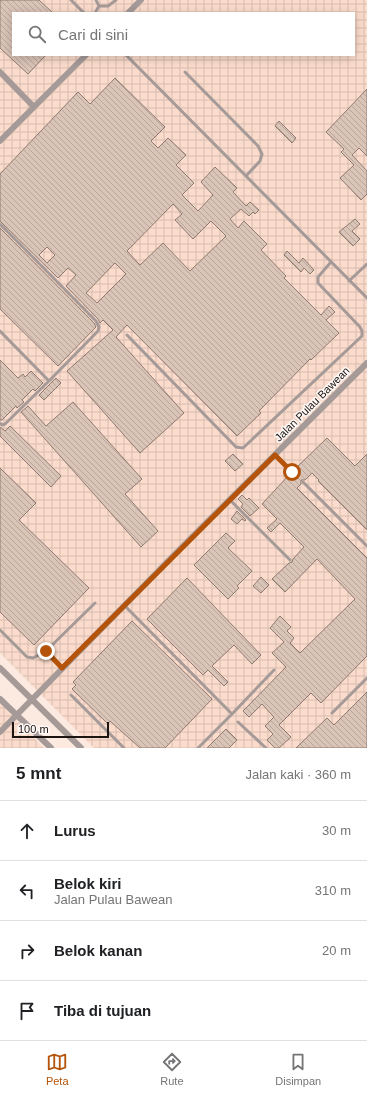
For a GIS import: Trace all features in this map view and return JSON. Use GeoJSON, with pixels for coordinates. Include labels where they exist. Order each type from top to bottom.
{"type":"FeatureCollection","features":[{"type":"Feature","properties":{"kind":"street"},"geometry":{"type":"LineString","coordinates":[[129,12],[141,0]]}},
{"type":"Feature","properties":{"kind":"street"},"geometry":{"type":"LineString","coordinates":[[0,141],[85,56]]}},
{"type":"Feature","properties":{"kind":"street"},"geometry":{"type":"LineString","coordinates":[[0,72],[34,107]]}},
{"type":"Feature","properties":{"kind":"street","name":"Jalan Pulau Bawean"},"geometry":{"type":"LineString","coordinates":[[0,732],[32,701],[124,605],[367,363]]}},
{"type":"Feature","properties":{"kind":"street"},"geometry":{"type":"LineString","coordinates":[[0,668],[81,748]]}},
{"type":"Feature","properties":{"kind":"street"},"geometry":{"type":"LineString","coordinates":[[0,699],[51,748]]}},
{"type":"Feature","properties":{"kind":"lane"},"geometry":{"type":"LineString","coordinates":[[71,0],[83,12]]}},
{"type":"Feature","properties":{"kind":"lane"},"geometry":{"type":"LineString","coordinates":[[96,0],[99,6]]}},
{"type":"Feature","properties":{"kind":"lane"},"geometry":{"type":"LineString","coordinates":[[99,6],[108,6],[116,0]]}},
{"type":"Feature","properties":{"kind":"lane"},"geometry":{"type":"LineString","coordinates":[[96,12],[99,6]]}},
{"type":"Feature","properties":{"kind":"lane"},"geometry":{"type":"LineString","coordinates":[[127,56],[367,298]]}},
{"type":"Feature","properties":{"kind":"lane"},"geometry":{"type":"LineString","coordinates":[[186,72],[258,146],[262,154],[260,161],[246,176]]}},
{"type":"Feature","properties":{"kind":"lane"},"geometry":{"type":"LineString","coordinates":[[0,224],[99,325],[98,331],[49,381],[5,424],[2,425],[0,423]]}},
{"type":"Feature","properties":{"kind":"lane"},"geometry":{"type":"LineString","coordinates":[[127,335],[236,447],[243,448],[362,336],[360,327],[318,283],[318,277],[331,262]]}},
{"type":"Feature","properties":{"kind":"lane"},"geometry":{"type":"LineString","coordinates":[[349,280],[367,264]]}},
{"type":"Feature","properties":{"kind":"lane"},"geometry":{"type":"LineString","coordinates":[[0,331],[49,381]]}},
{"type":"Feature","properties":{"kind":"lane"},"geometry":{"type":"LineString","coordinates":[[275,455],[292,472]]}},
{"type":"Feature","properties":{"kind":"lane"},"geometry":{"type":"LineString","coordinates":[[303,482],[367,546]]}},
{"type":"Feature","properties":{"kind":"lane"},"geometry":{"type":"LineString","coordinates":[[230,500],[290,560]]}},
{"type":"Feature","properties":{"kind":"lane"},"geometry":{"type":"LineString","coordinates":[[0,630],[27,657],[33,658],[46,651],[95,603]]}},
{"type":"Feature","properties":{"kind":"lane"},"geometry":{"type":"LineString","coordinates":[[124,605],[232,714]]}},
{"type":"Feature","properties":{"kind":"lane"},"geometry":{"type":"LineString","coordinates":[[46,651],[62,668]]}},
{"type":"Feature","properties":{"kind":"lane"},"geometry":{"type":"LineString","coordinates":[[198,748],[274,670]]}},
{"type":"Feature","properties":{"kind":"lane"},"geometry":{"type":"LineString","coordinates":[[332,712],[367,678]]}},
{"type":"Feature","properties":{"kind":"lane"},"geometry":{"type":"LineString","coordinates":[[71,695],[124,748]]}},
{"type":"Feature","properties":{"kind":"lane"},"geometry":{"type":"LineString","coordinates":[[238,722],[266,748]]}},
{"type":"Feature","properties":{"kind":"shaded area"},"geometry":{"type":"Polygon","coordinates":[[[0,0],[367,0],[367,748],[94,748],[0,653],[0,0]]]}},
{"type":"Feature","properties":{"kind":"shaded area"},"geometry":{"type":"Polygon","coordinates":[[[0,703],[44,748],[0,748],[0,703]]]}},
{"type":"Feature","properties":{"kind":"building"},"geometry":{"type":"Polygon","coordinates":[[[0,0],[39,0],[52,12],[12,12],[12,56],[45,56],[28,74],[0,48],[0,0]]]}},
{"type":"Feature","properties":{"kind":"building"},"geometry":{"type":"Polygon","coordinates":[[[115,78],[165,127],[151,141],[158,148],[168,138],[186,155],[176,165],[194,183],[182,195],[198,211],[213,195],[201,182],[215,167],[237,188],[233,192],[246,206],[250,202],[259,210],[255,214],[253,212],[249,216],[241,209],[230,219],[238,228],[244,221],[267,244],[261,250],[286,276],[284,278],[321,315],[329,306],[335,312],[326,320],[339,333],[311,360],[310,359],[259,411],[261,413],[237,436],[127,325],[116,337],[184,413],[140,453],[67,371],[113,330],[103,320],[100,323],[98,319],[66,286],[76,275],[68,268],[58,278],[0,221],[0,174],[78,92],[90,104],[115,78]],[[173,204],[127,251],[140,265],[163,243],[190,271],[226,236],[211,221],[193,239],[175,220],[182,214],[173,204]],[[47,247],[39,255],[47,263],[55,255],[47,247]],[[115,263],[86,293],[97,303],[126,274],[115,263]]]}},
{"type":"Feature","properties":{"kind":"building"},"geometry":{"type":"Polygon","coordinates":[[[367,89],[367,156],[359,148],[352,155],[367,171],[367,194],[361,200],[340,178],[354,165],[341,152],[344,149],[326,132],[367,89]]]}},
{"type":"Feature","properties":{"kind":"building"},"geometry":{"type":"Polygon","coordinates":[[[279,121],[296,138],[292,143],[275,126],[279,121]]]}},
{"type":"Feature","properties":{"kind":"building"},"geometry":{"type":"Polygon","coordinates":[[[355,219],[360,224],[352,231],[360,239],[353,246],[339,232],[355,219]]]}},
{"type":"Feature","properties":{"kind":"building"},"geometry":{"type":"Polygon","coordinates":[[[0,228],[94,323],[96,327],[58,366],[0,309],[0,228]]]}},
{"type":"Feature","properties":{"kind":"building"},"geometry":{"type":"Polygon","coordinates":[[[287,251],[299,263],[303,258],[314,270],[310,274],[304,268],[301,272],[284,255],[287,251]]]}},
{"type":"Feature","properties":{"kind":"building"},"geometry":{"type":"Polygon","coordinates":[[[0,360],[18,378],[23,374],[25,377],[31,371],[43,383],[35,391],[33,389],[22,400],[24,402],[17,408],[16,406],[2,420],[0,420],[0,360]]]}},
{"type":"Feature","properties":{"kind":"building"},"geometry":{"type":"Polygon","coordinates":[[[56,378],[61,383],[44,400],[39,395],[56,378]]]}},
{"type":"Feature","properties":{"kind":"building"},"geometry":{"type":"Polygon","coordinates":[[[73,402],[142,479],[125,494],[158,531],[141,547],[21,412],[28,406],[46,426],[73,402]]]}},
{"type":"Feature","properties":{"kind":"building"},"geometry":{"type":"Polygon","coordinates":[[[10,426],[61,476],[51,487],[0,436],[0,427],[5,431],[10,426]]]}},
{"type":"Feature","properties":{"kind":"building"},"geometry":{"type":"Polygon","coordinates":[[[327,438],[355,466],[367,454],[367,530],[318,481],[319,480],[312,473],[305,480],[301,480],[301,484],[297,488],[367,558],[367,656],[321,703],[311,693],[279,725],[291,737],[279,748],[275,748],[267,740],[273,734],[265,726],[274,717],[262,704],[249,717],[243,711],[286,667],[272,653],[284,642],[270,628],[280,616],[291,627],[287,631],[294,638],[290,643],[300,653],[355,599],[317,559],[285,592],[272,579],[292,562],[304,547],[280,523],[271,532],[267,528],[277,519],[262,504],[290,474],[294,474],[294,470],[327,438]]]}},
{"type":"Feature","properties":{"kind":"building"},"geometry":{"type":"Polygon","coordinates":[[[233,454],[243,464],[235,471],[225,461],[233,454]]]}},
{"type":"Feature","properties":{"kind":"building"},"geometry":{"type":"Polygon","coordinates":[[[0,468],[36,503],[19,520],[89,588],[34,645],[0,612],[0,468]]]}},
{"type":"Feature","properties":{"kind":"building"},"geometry":{"type":"Polygon","coordinates":[[[242,495],[247,500],[249,498],[259,508],[250,516],[241,507],[243,504],[238,499],[242,495]]]}},
{"type":"Feature","properties":{"kind":"building"},"geometry":{"type":"Polygon","coordinates":[[[237,511],[246,520],[245,521],[242,519],[237,524],[231,519],[237,511]]]}},
{"type":"Feature","properties":{"kind":"building"},"geometry":{"type":"Polygon","coordinates":[[[226,533],[235,541],[228,548],[252,571],[237,586],[239,588],[228,599],[194,565],[226,533]]]}},
{"type":"Feature","properties":{"kind":"building"},"geometry":{"type":"Polygon","coordinates":[[[261,577],[269,585],[261,593],[253,586],[261,577]]]}},
{"type":"Feature","properties":{"kind":"building"},"geometry":{"type":"Polygon","coordinates":[[[187,578],[261,655],[252,664],[234,645],[212,666],[228,682],[224,686],[208,670],[203,675],[147,619],[187,578]]]}},
{"type":"Feature","properties":{"kind":"building"},"geometry":{"type":"Polygon","coordinates":[[[132,621],[212,699],[165,748],[140,748],[110,721],[108,724],[72,689],[76,685],[73,682],[132,621]]]}},
{"type":"Feature","properties":{"kind":"building"},"geometry":{"type":"Polygon","coordinates":[[[367,692],[367,748],[296,748],[327,718],[334,725],[367,692]]]}},
{"type":"Feature","properties":{"kind":"building"},"geometry":{"type":"Polygon","coordinates":[[[226,729],[237,740],[229,748],[207,748],[226,729]]]}},
{"type":"Feature","properties":{"kind":"route"},"geometry":{"type":"LineString","coordinates":[[46,651],[62,668],[275,455],[292,472]]}}]}
